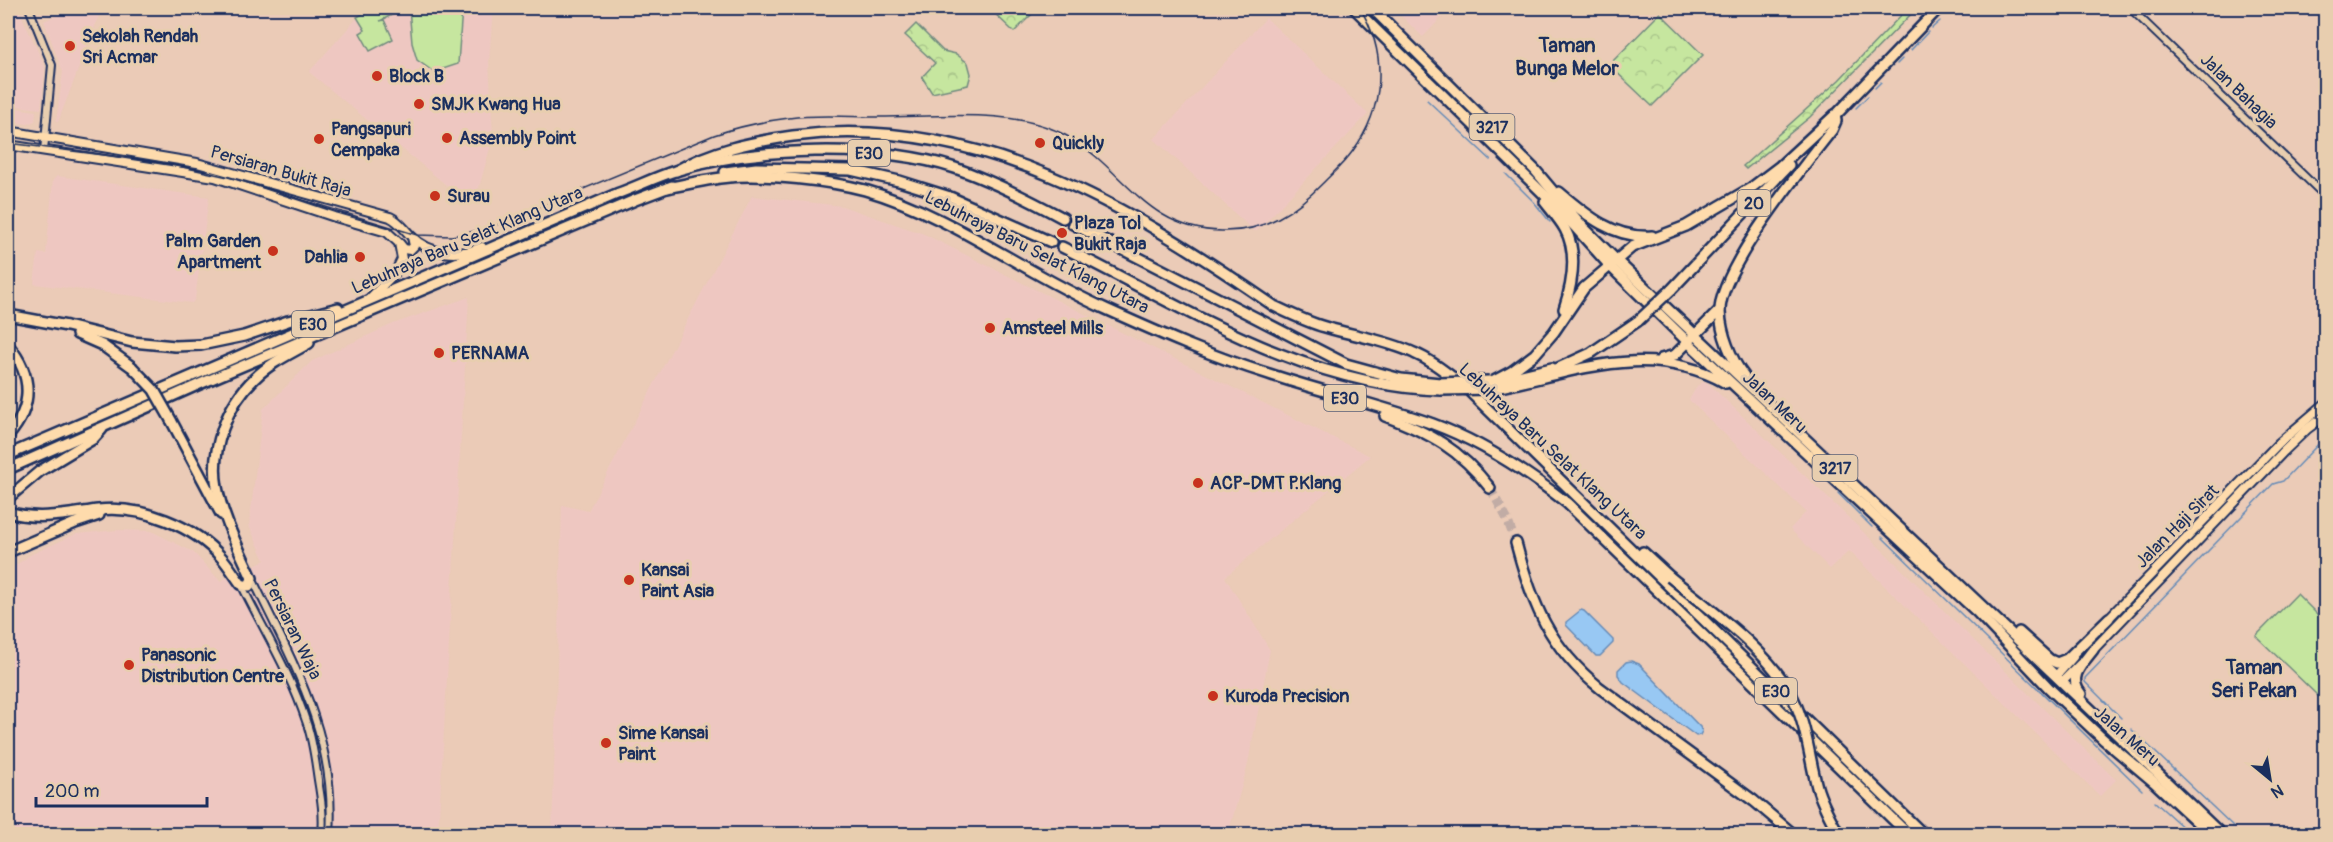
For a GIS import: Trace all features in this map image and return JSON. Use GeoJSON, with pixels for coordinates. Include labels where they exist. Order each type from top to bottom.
{"type":"FeatureCollection","features":[{"type":"Feature","properties":{"kind":"highway","name":"Jalan Meru"},"geometry":{"type":"LineString","coordinates":[[1354,8],[1691,339],[1740,392],[1977,612],[2049,688],[2210,834]]}},
{"type":"Feature","properties":{"kind":"highway","name":"Jalan Meru"},"geometry":{"type":"LineString","coordinates":[[1372,8],[1535,170],[1613,263]]}},
{"type":"Feature","properties":{"kind":"highway","name":"20"},"geometry":{"type":"LineString","coordinates":[[1440,387],[1512,385],[1591,352],[1638,321],[1671,290],[1834,115],[1940,8]]}},
{"type":"Feature","properties":{"kind":"highway"},"geometry":{"type":"LineString","coordinates":[[1491,384],[1535,354],[1584,288],[1632,247],[1686,226],[1751,188],[1780,166],[1834,115],[1836,120],[1832,130],[1754,235],[1732,272],[1720,310],[1676,355],[1636,362],[1583,367],[1512,385]]}},
{"type":"Feature","properties":{"kind":"highway","name":"Lebuhraya Baru Selat Klang Utara"},"geometry":{"type":"LineString","coordinates":[[8,455],[676,171],[714,152],[772,139],[845,131],[941,141],[1038,171],[1098,196],[1131,214],[1274,306],[1325,327],[1388,343],[1415,353],[1437,366],[1464,387],[1630,546],[1683,601],[1923,834]]}},
{"type":"Feature","properties":{"kind":"highway","name":"Lebuhraya Baru Selat Klang Utara"},"geometry":{"type":"LineString","coordinates":[[676,171],[782,153],[828,151],[880,154],[954,168],[1014,191],[1063,218]]}},
{"type":"Feature","properties":{"kind":"highway","name":"Lebuhraya Baru Selat Klang Utara"},"geometry":{"type":"LineString","coordinates":[[8,469],[342,324],[667,188],[717,174],[756,168],[851,170],[899,181],[950,197],[1051,242]]}},
{"type":"Feature","properties":{"kind":"highway"},"geometry":{"type":"LineString","coordinates":[[1535,170],[1589,218],[1604,226],[1634,236],[1662,236]]}},
{"type":"Feature","properties":{"kind":"highway"},"geometry":{"type":"LineString","coordinates":[[1522,173],[1566,231],[1572,248],[1571,285],[1560,322]]}},
{"type":"Feature","properties":{"kind":"highway","name":"Lebuhraya Baru Selat Klang Utara"},"geometry":{"type":"LineString","coordinates":[[667,188],[747,176],[830,183],[897,200],[1103,308],[1224,359],[1441,428],[1498,454],[1535,478],[1567,503],[1908,834]]}},
{"type":"Feature","properties":{"kind":"highway","name":"Lebuhraya Baru Selat Klang Utara"},"geometry":{"type":"LineString","coordinates":[[1073,224],[1346,364],[1440,387]]}},
{"type":"Feature","properties":{"kind":"highway","name":"Lebuhraya Baru Selat Klang Utara"},"geometry":{"type":"LineString","coordinates":[[1062,247],[1249,341],[1328,372],[1376,383],[1440,387]]}},
{"type":"Feature","properties":{"kind":"highway","name":"E30"},"geometry":{"type":"LineString","coordinates":[[8,315],[132,342],[175,346],[201,345],[244,336],[288,321],[367,301]]}},
{"type":"Feature","properties":{"kind":"highway"},"geometry":{"type":"LineString","coordinates":[[1720,310],[1729,348],[1739,369],[1763,400]]}},
{"type":"Feature","properties":{"kind":"highway"},"geometry":{"type":"LineString","coordinates":[[48,322],[102,345],[132,367],[154,390],[232,531]]}},
{"type":"Feature","properties":{"kind":"highway"},"geometry":{"type":"LineString","coordinates":[[8,512],[38,517],[110,509],[166,520],[195,535],[222,558],[241,585],[249,586],[252,578],[221,502],[215,471],[219,442],[230,413],[242,392],[255,377],[275,362],[342,324]]}},
{"type":"Feature","properties":{"kind":"highway","name":"Jalan Meru"},"geometry":{"type":"LineString","coordinates":[[1691,339],[1763,400],[2222,834]]}},
{"type":"Feature","properties":{"kind":"highway"},"geometry":{"type":"LineString","coordinates":[[8,345],[21,363],[27,395],[22,416],[8,436]]}},
{"type":"Feature","properties":{"kind":"highway"},"geometry":{"type":"LineString","coordinates":[[1636,362],[1683,365],[1708,374],[1740,392]]}},
{"type":"Feature","properties":{"kind":"highway","name":"20"},"geometry":{"type":"LineString","coordinates":[[1491,384],[1568,363]]}},
{"type":"Feature","properties":{"kind":"highway"},"geometry":{"type":"LineString","coordinates":[[1332,394],[1432,435],[1471,464],[1490,488]]}},
{"type":"Feature","properties":{"kind":"highway"},"geometry":{"type":"LineString","coordinates":[[9,496],[40,471],[93,439],[106,425]]}},
{"type":"Feature","properties":{"kind":"highway"},"geometry":{"type":"LineString","coordinates":[[8,552],[75,523],[122,510]]}},
{"type":"Feature","properties":{"kind":"highway"},"geometry":{"type":"LineString","coordinates":[[1516,543],[1535,606],[1555,643],[1579,670],[1754,801],[1793,834]]}},
{"type":"Feature","properties":{"kind":"highway"},"geometry":{"type":"LineString","coordinates":[[1630,546],[1643,552],[1756,650],[1779,675],[1799,711],[1817,788],[1838,832]]}},
{"type":"Feature","properties":{"kind":"highway"},"geometry":{"type":"LineString","coordinates":[[1976,600],[2020,633],[2050,660],[2057,663],[2067,659],[2109,618]]}},
{"type":"Feature","properties":{"kind":"highway"},"geometry":{"type":"LineString","coordinates":[[1977,612],[2051,680],[2058,680],[2060,690],[2147,776]]}},
{"type":"Feature","properties":{"kind":"highway"},"geometry":{"type":"LineString","coordinates":[[2093,650],[2076,672],[2074,682],[2076,688],[2112,729]]}},
{"type":"Feature","properties":{"kind":"main road","name":"Persiaran Bukit Raja"},"geometry":{"type":"LineString","coordinates":[[8,131],[197,163],[249,177],[390,217],[426,247],[450,254],[459,254],[532,231]]}},
{"type":"Feature","properties":{"kind":"main road","name":"Persiaran Bukit Raja"},"geometry":{"type":"LineString","coordinates":[[8,145],[215,177],[387,232],[399,243]]}},
{"type":"Feature","properties":{"kind":"main road"},"geometry":{"type":"LineString","coordinates":[[399,243],[404,249],[410,250],[414,246],[412,237]]}},
{"type":"Feature","properties":{"kind":"main road"},"geometry":{"type":"LineString","coordinates":[[367,301],[399,265],[402,254],[399,243]]}},
{"type":"Feature","properties":{"kind":"main road","name":"Jalan Haji Sirat"},"geometry":{"type":"LineString","coordinates":[[2058,680],[2109,618],[2279,443],[2325,403]]}},
{"type":"Feature","properties":{"kind":"main road","name":"Jalan Haji Sirat"},"geometry":{"type":"LineString","coordinates":[[2058,680],[2093,650],[2284,451],[2325,415]]}},
{"type":"Feature","properties":{"kind":"street"},"geometry":{"type":"LineString","coordinates":[[29,8],[52,65],[44,151]]}},
{"type":"Feature","properties":{"kind":"street","name":"Jalan Bahagia"},"geometry":{"type":"LineString","coordinates":[[2130,8],[2325,197]]}},
{"type":"Feature","properties":{"kind":"street","name":"Persiaran Waja"},"geometry":{"type":"LineString","coordinates":[[252,578],[300,676],[316,717],[326,758],[330,834]]}},
{"type":"Feature","properties":{"kind":"street","name":"Persiaran Waja"},"geometry":{"type":"LineString","coordinates":[[241,585],[296,694],[307,722],[320,791],[322,834]]}},
{"type":"Feature","properties":{"kind":"shaded area"},"geometry":{"type":"Polygon","coordinates":[[[8,8],[18,8],[45,67],[41,109],[8,105],[8,8]]]}},
{"type":"Feature","properties":{"kind":"shaded area","name":"Sekolah Rendah Sri Acmar"},"geometry":{"type":"Polygon","coordinates":[[[73,8],[102,8],[58,122],[56,122],[63,72],[44,21],[73,8]]]}},
{"type":"Feature","properties":{"kind":"shaded area","name":"SMJK Kwang Hua"},"geometry":{"type":"Polygon","coordinates":[[[366,8],[493,8],[489,62],[493,137],[478,191],[457,194],[309,72],[366,8]]]}},
{"type":"Feature","properties":{"kind":"shaded area"},"geometry":{"type":"Polygon","coordinates":[[[1393,8],[1432,8],[1442,17],[1423,37],[1393,8]]]}},
{"type":"Feature","properties":{"kind":"shaded area"},"geometry":{"type":"Polygon","coordinates":[[[1266,18],[1368,114],[1257,231],[1254,231],[1154,139],[1266,18]]]}},
{"type":"Feature","properties":{"kind":"shaded area"},"geometry":{"type":"Polygon","coordinates":[[[8,107],[36,111],[35,121],[27,124],[8,121],[8,107]]]}},
{"type":"Feature","properties":{"kind":"shaded area"},"geometry":{"type":"Polygon","coordinates":[[[57,176],[209,197],[195,299],[192,303],[34,284],[38,253],[46,254],[53,180],[57,176]]]}},
{"type":"Feature","properties":{"kind":"shaded area"},"geometry":{"type":"Polygon","coordinates":[[[752,196],[842,206],[924,234],[1370,456],[1225,577],[1270,650],[1247,768],[1228,834],[552,834],[562,505],[588,511],[752,196]]]}},
{"type":"Feature","properties":{"kind":"shaded area"},"geometry":{"type":"Polygon","coordinates":[[[469,297],[438,834],[8,834],[8,571],[30,555],[76,534],[118,530],[151,531],[193,552],[220,581],[265,560],[249,526],[263,409],[312,361],[393,324],[469,297]]]}},
{"type":"Feature","properties":{"kind":"shaded area"},"geometry":{"type":"Polygon","coordinates":[[[1703,382],[1708,383],[1877,545],[2116,780],[2100,796],[1849,551],[1830,569],[1790,529],[1806,512],[1689,400],[1697,386],[1703,382]]]}},
{"type":"Feature","properties":{"kind":"green space"},"geometry":{"type":"Polygon","coordinates":[[[374,8],[405,8],[380,21],[384,20],[393,39],[370,51],[360,33],[365,30],[357,17],[374,8]]]}},
{"type":"Feature","properties":{"kind":"green space"},"geometry":{"type":"Polygon","coordinates":[[[409,8],[462,8],[458,64],[434,72],[417,60],[412,43],[409,8]]]}},
{"type":"Feature","properties":{"kind":"green space"},"geometry":{"type":"Polygon","coordinates":[[[989,8],[1038,8],[1014,32],[989,8]]]}},
{"type":"Feature","properties":{"kind":"green space"},"geometry":{"type":"Polygon","coordinates":[[[1908,8],[1917,8],[1810,117],[1746,169],[1743,166],[1839,80],[1908,8]]]}},
{"type":"Feature","properties":{"kind":"green space"},"geometry":{"type":"Polygon","coordinates":[[[1660,13],[1703,55],[1652,106],[1609,65],[1660,13]]]}},
{"type":"Feature","properties":{"kind":"green space"},"geometry":{"type":"Polygon","coordinates":[[[916,24],[943,51],[956,54],[968,63],[971,74],[968,85],[932,93],[922,77],[935,63],[905,35],[916,24]]]}},
{"type":"Feature","properties":{"kind":"green space"},"geometry":{"type":"Polygon","coordinates":[[[2297,594],[2325,622],[2325,688],[2318,696],[2256,636],[2297,594]]]}},
{"type":"Feature","properties":{"kind":"water"},"geometry":{"type":"Polygon","coordinates":[[[1581,610],[1613,640],[1613,643],[1600,656],[1596,656],[1566,625],[1566,622],[1581,610]]]}},
{"type":"Feature","properties":{"kind":"water"},"geometry":{"type":"Polygon","coordinates":[[[1626,662],[1639,664],[1700,727],[1702,731],[1700,735],[1696,736],[1623,682],[1618,675],[1618,670],[1626,662]]]}},
{"type":"Feature","properties":{"kind":"waterway"},"geometry":{"type":"LineString","coordinates":[[1947,12],[1952,8]]}},
{"type":"Feature","properties":{"kind":"waterway"},"geometry":{"type":"LineString","coordinates":[[1932,28],[1940,21]]}},
{"type":"Feature","properties":{"kind":"waterway"},"geometry":{"type":"LineString","coordinates":[[1911,50],[1928,32]]}},
{"type":"Feature","properties":{"kind":"waterway"},"geometry":{"type":"LineString","coordinates":[[1897,64],[1902,59]]}},
{"type":"Feature","properties":{"kind":"waterway"},"geometry":{"type":"LineString","coordinates":[[1875,88],[1881,82]]}},
{"type":"Feature","properties":{"kind":"waterway"},"geometry":{"type":"LineString","coordinates":[[1856,108],[1868,96]]}},
{"type":"Feature","properties":{"kind":"waterway"},"geometry":{"type":"LineString","coordinates":[[1427,100],[1491,160]]}},
{"type":"Feature","properties":{"kind":"waterway"},"geometry":{"type":"LineString","coordinates":[[1506,174],[1550,222]]}},
{"type":"Feature","properties":{"kind":"waterway"},"geometry":{"type":"LineString","coordinates":[[2121,718],[2085,682],[2085,678],[2273,484],[2283,481],[2326,436]]}},
{"type":"Feature","properties":{"kind":"waterway"},"geometry":{"type":"LineString","coordinates":[[1838,493],[1872,527]]}},
{"type":"Feature","properties":{"kind":"waterway"},"geometry":{"type":"LineString","coordinates":[[1882,537],[2142,790]]}},
{"type":"Feature","properties":{"kind":"waterway"},"geometry":{"type":"LineString","coordinates":[[2131,729],[2233,826]]}},
{"type":"Feature","properties":{"kind":"waterway"},"geometry":{"type":"LineString","coordinates":[[2155,802],[2186,830],[2194,834]]}},
{"type":"Feature","properties":{"kind":"tunnel"},"geometry":{"type":"LineString","coordinates":[[1490,488],[1507,519],[1516,543]]}},
{"type":"Feature","properties":{"kind":"tram line"},"geometry":{"type":"LineString","coordinates":[[8,143],[160,162],[228,177],[417,235],[452,236],[489,228],[732,129],[780,119],[812,116],[1000,117],[1046,127],[1067,136],[1105,165],[1137,196],[1173,220],[1196,228],[1238,230],[1266,224],[1291,211],[1342,164],[1363,135],[1371,117],[1379,81],[1375,44],[1360,8]]}},
{"type":"Feature","properties":{"kind":"place","name":"Sekolah Rendah Sri Acmar"},"geometry":{"type":"Point","coordinates":[70,46]}},
{"type":"Feature","properties":{"kind":"place","name":"Block B"},"geometry":{"type":"Point","coordinates":[377,76]}},
{"type":"Feature","properties":{"kind":"place","name":"SMJK Kwang Hua"},"geometry":{"type":"Point","coordinates":[419,104]}},
{"type":"Feature","properties":{"kind":"place","name":"Assembly Point"},"geometry":{"type":"Point","coordinates":[447,138]}},
{"type":"Feature","properties":{"kind":"place","name":"Pangsapuri Cempaka"},"geometry":{"type":"Point","coordinates":[319,139]}},
{"type":"Feature","properties":{"kind":"place","name":"Quickly"},"geometry":{"type":"Point","coordinates":[1040,143]}},
{"type":"Feature","properties":{"kind":"place","name":"Surau"},"geometry":{"type":"Point","coordinates":[435,196]}},
{"type":"Feature","properties":{"kind":"place","name":"Plaza Tol Bukit Raja"},"geometry":{"type":"Point","coordinates":[1062,233]}},
{"type":"Feature","properties":{"kind":"place","name":"Palm Garden Apartment"},"geometry":{"type":"Point","coordinates":[273,251]}},
{"type":"Feature","properties":{"kind":"place","name":"Dahlia"},"geometry":{"type":"Point","coordinates":[360,257]}},
{"type":"Feature","properties":{"kind":"place","name":"Amsteel Mills"},"geometry":{"type":"Point","coordinates":[990,328]}},
{"type":"Feature","properties":{"kind":"place","name":"PERNAMA"},"geometry":{"type":"Point","coordinates":[439,353]}},
{"type":"Feature","properties":{"kind":"place","name":"ACP-DMT P.Klang"},"geometry":{"type":"Point","coordinates":[1198,483]}},
{"type":"Feature","properties":{"kind":"place","name":"Kansai Paint Asia"},"geometry":{"type":"Point","coordinates":[629,580]}},
{"type":"Feature","properties":{"kind":"place","name":"Panasonic Distribution Centre"},"geometry":{"type":"Point","coordinates":[129,665]}},
{"type":"Feature","properties":{"kind":"place","name":"Kuroda Precision"},"geometry":{"type":"Point","coordinates":[1213,696]}},
{"type":"Feature","properties":{"kind":"place","name":"Sime Kansai Paint"},"geometry":{"type":"Point","coordinates":[606,743]}},
{"type":"Feature","properties":{"kind":"district","name":"Taman Bunga Melor"},"geometry":{"type":"Point","coordinates":[1567,56]}},
{"type":"Feature","properties":{"kind":"district","name":"Taman Seri Pekan"},"geometry":{"type":"Point","coordinates":[2254,678]}}]}
